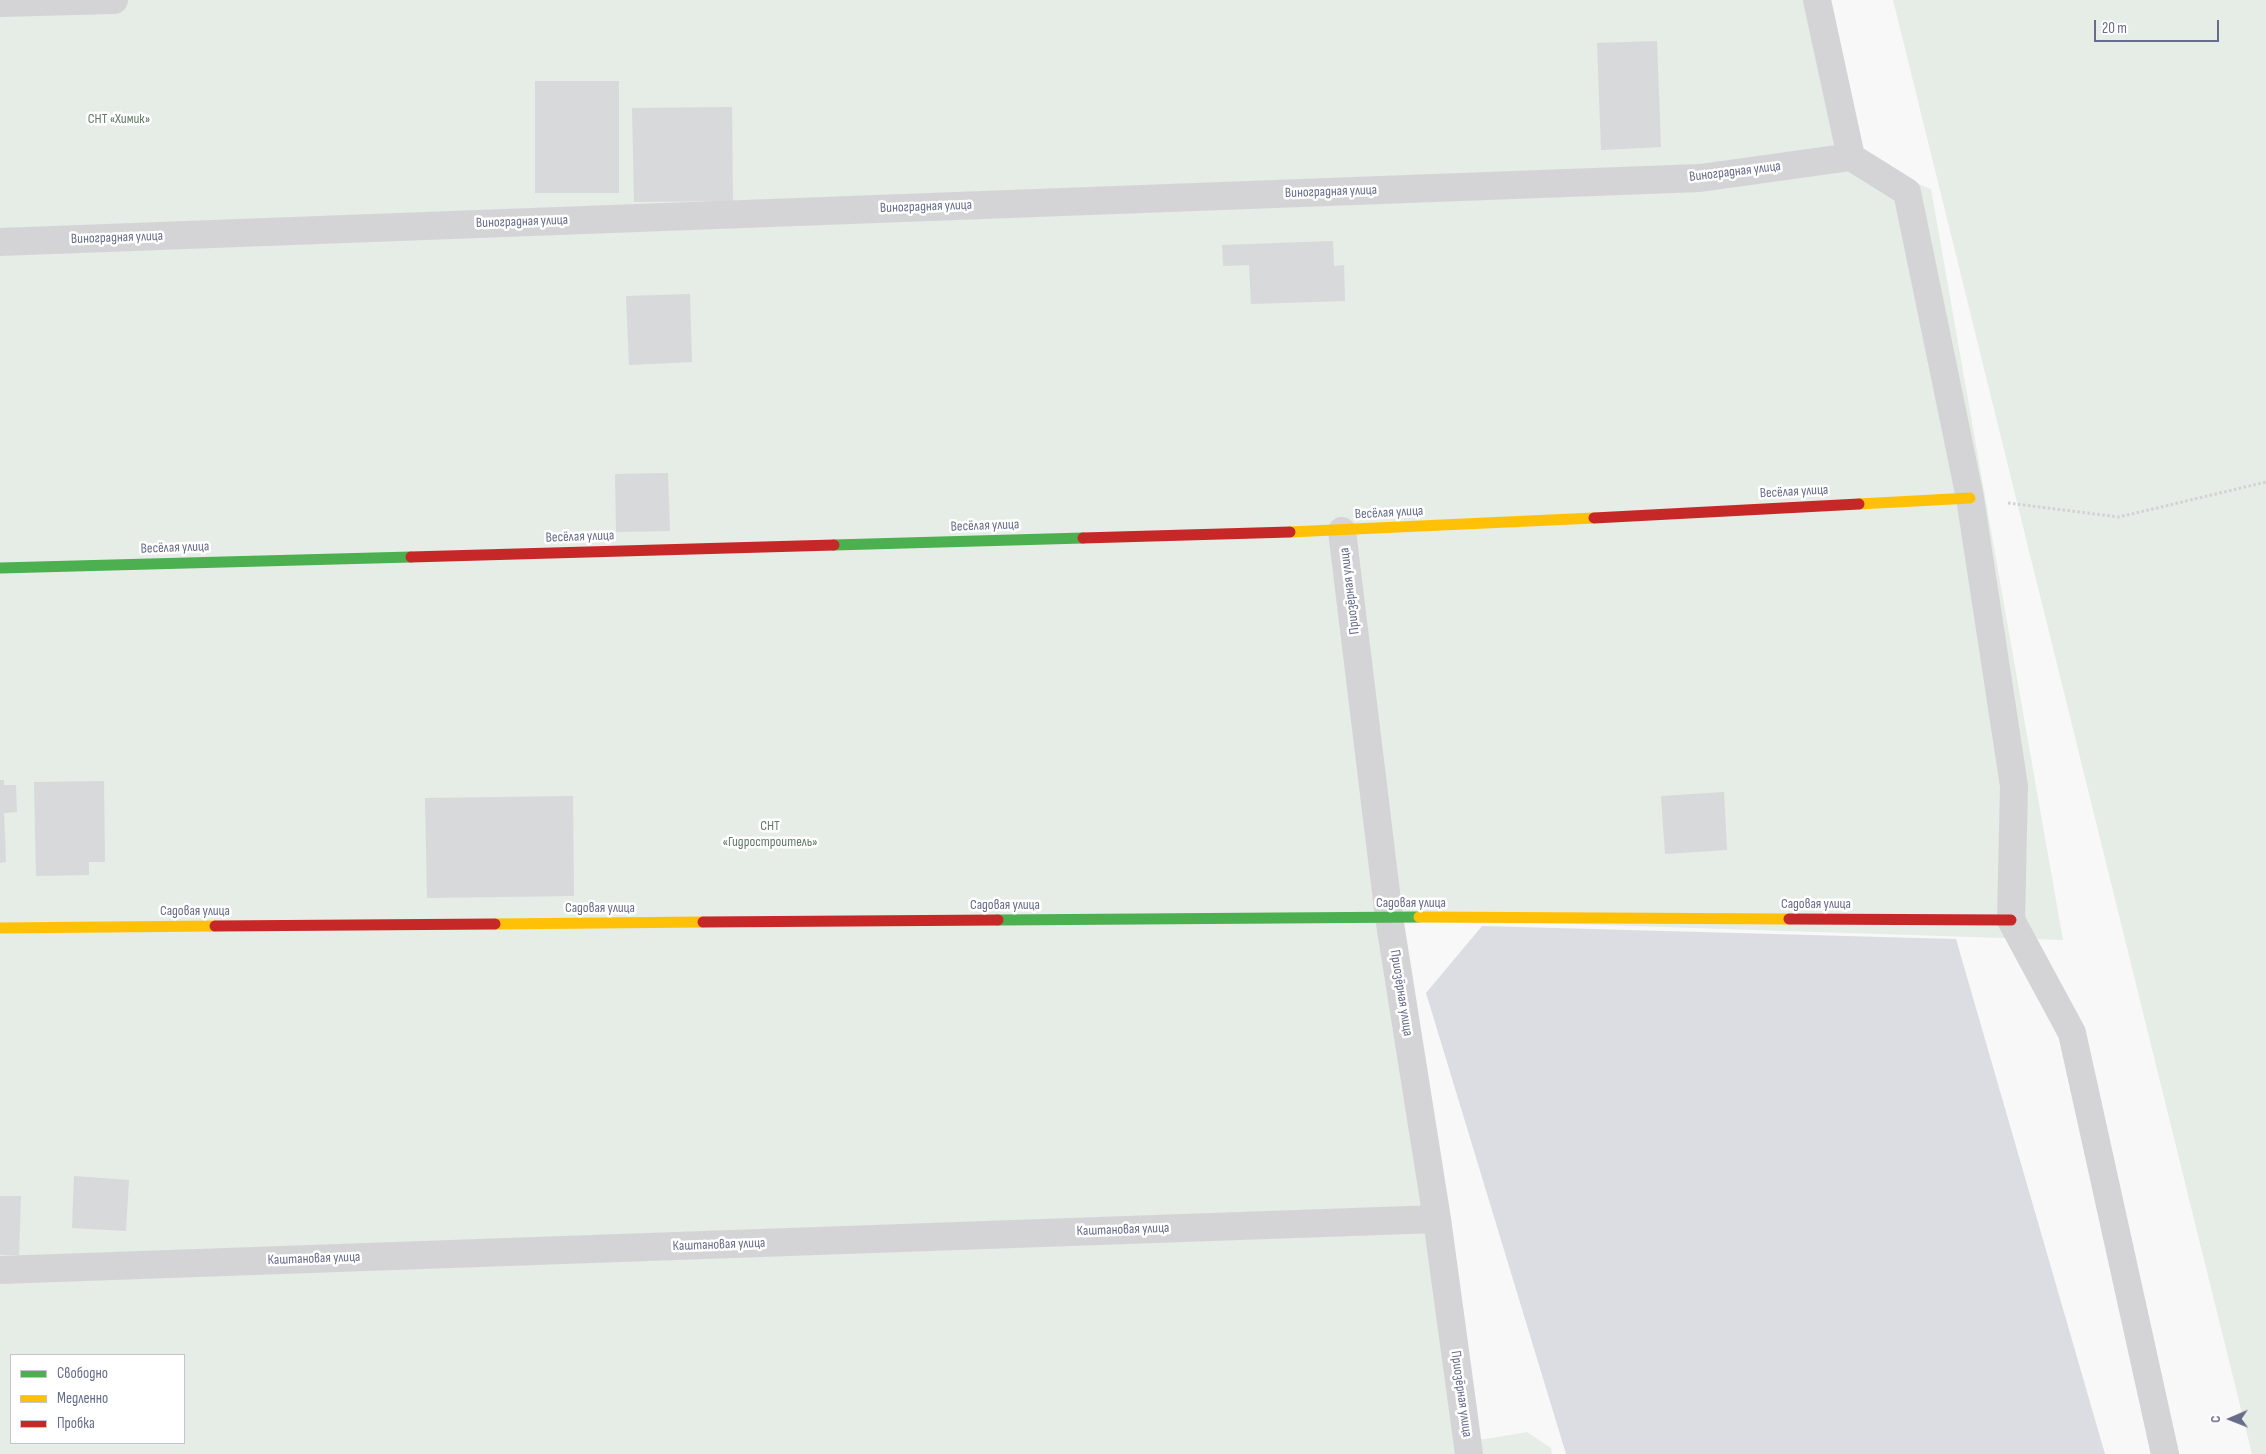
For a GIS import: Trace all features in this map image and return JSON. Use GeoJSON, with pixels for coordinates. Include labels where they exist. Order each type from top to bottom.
{"type":"FeatureCollection","features":[{"type":"Feature","properties":{"kind":"street"},"geometry":{"type":"LineString","coordinates":[[0,3],[114,0]]}},
{"type":"Feature","properties":{"kind":"street"},"geometry":{"type":"LineString","coordinates":[[1817,0],[1851,157],[1907,192],[1970,498],[2014,786],[2011,920],[2072,1033],[2165,1454]]}},
{"type":"Feature","properties":{"kind":"street","name":"Виноградная улица"},"geometry":{"type":"LineString","coordinates":[[0,242],[1700,178],[1851,157]]}},
{"type":"Feature","properties":{"kind":"street","name":"Весёлая улица"},"geometry":{"type":"LineString","coordinates":[[0,568],[1342,531],[1970,498]]}},
{"type":"Feature","properties":{"kind":"street","name":"Приозёрная улица"},"geometry":{"type":"LineString","coordinates":[[1342,531],[1389,917],[1437,1219],[1469,1454]]}},
{"type":"Feature","properties":{"kind":"street","name":"Садовая улица"},"geometry":{"type":"LineString","coordinates":[[0,928],[1389,917],[2011,920]]}},
{"type":"Feature","properties":{"kind":"street","name":"Каштановая улица"},"geometry":{"type":"LineString","coordinates":[[0,1270],[1437,1219]]}},
{"type":"Feature","properties":{"kind":"path"},"geometry":{"type":"LineString","coordinates":[[1970,498],[2119,517],[2266,482]]}},
{"type":"Feature","properties":{"kind":"green space","name":"СНТ «Гидростроитель»"},"geometry":{"type":"Polygon","coordinates":[[[0,0],[1817,0],[1851,157],[1931,189],[2063,940],[1389,918],[1467,1442],[1527,1432],[1551,1448],[1552,1454],[0,1454],[0,0]]]}},
{"type":"Feature","properties":{"kind":"green space"},"geometry":{"type":"Polygon","coordinates":[[[1893,0],[2266,0],[2266,1454],[2252,1454],[1893,0]]]}},
{"type":"Feature","properties":{"kind":"shaded area"},"geometry":{"type":"Polygon","coordinates":[[[1482,926],[1956,939],[2105,1454],[1566,1454],[1426,993],[1482,926]]]}},
{"type":"Feature","properties":{"kind":"building"},"geometry":{"type":"Polygon","coordinates":[[[1657,41],[1661,147],[1601,150],[1597,43],[1657,41]]]}},
{"type":"Feature","properties":{"kind":"building"},"geometry":{"type":"Polygon","coordinates":[[[535,81],[619,81],[619,193],[535,193],[535,81]]]}},
{"type":"Feature","properties":{"kind":"building"},"geometry":{"type":"Polygon","coordinates":[[[732,107],[733,201],[634,202],[632,108],[732,107]]]}},
{"type":"Feature","properties":{"kind":"building"},"geometry":{"type":"Polygon","coordinates":[[[1333,241],[1334,266],[1344,265],[1345,301],[1251,304],[1249,265],[1223,266],[1222,245],[1333,241]]]}},
{"type":"Feature","properties":{"kind":"building"},"geometry":{"type":"Polygon","coordinates":[[[690,294],[692,362],[629,365],[626,296],[690,294]]]}},
{"type":"Feature","properties":{"kind":"building"},"geometry":{"type":"Polygon","coordinates":[[[668,473],[670,531],[616,532],[615,474],[668,473]]]}},
{"type":"Feature","properties":{"kind":"building"},"geometry":{"type":"Polygon","coordinates":[[[0,780],[4,780],[4,785],[16,785],[17,812],[4,813],[6,862],[0,863],[0,780]]]}},
{"type":"Feature","properties":{"kind":"building"},"geometry":{"type":"Polygon","coordinates":[[[104,781],[105,862],[89,862],[89,875],[36,876],[34,782],[104,781]]]}},
{"type":"Feature","properties":{"kind":"building"},"geometry":{"type":"Polygon","coordinates":[[[1724,792],[1727,850],[1665,854],[1661,796],[1724,792]]]}},
{"type":"Feature","properties":{"kind":"building"},"geometry":{"type":"Polygon","coordinates":[[[573,796],[574,896],[427,898],[425,798],[573,796]]]}},
{"type":"Feature","properties":{"kind":"building"},"geometry":{"type":"Polygon","coordinates":[[[74,1176],[129,1180],[126,1231],[72,1228],[74,1176]]]}},
{"type":"Feature","properties":{"kind":"building"},"geometry":{"type":"Polygon","coordinates":[[[0,1196],[21,1196],[19,1255],[0,1255],[0,1196]]]}},
{"type":"Feature","properties":{"kind":"traffic: fast"},"geometry":{"type":"LineString","coordinates":[[834,545],[1083,538]]}},
{"type":"Feature","properties":{"kind":"traffic: fast"},"geometry":{"type":"LineString","coordinates":[[0,568],[411,557]]}},
{"type":"Feature","properties":{"kind":"traffic: fast"},"geometry":{"type":"LineString","coordinates":[[998,920],[1419,917]]}},
{"type":"Feature","properties":{"kind":"traffic: slow"},"geometry":{"type":"LineString","coordinates":[[1859,504],[1970,498]]}},
{"type":"Feature","properties":{"kind":"traffic: slow"},"geometry":{"type":"LineString","coordinates":[[1290,532],[1594,518]]}},
{"type":"Feature","properties":{"kind":"traffic: slow"},"geometry":{"type":"LineString","coordinates":[[1419,917],[1789,919]]}},
{"type":"Feature","properties":{"kind":"traffic: slow"},"geometry":{"type":"LineString","coordinates":[[495,924],[703,922]]}},
{"type":"Feature","properties":{"kind":"traffic: slow"},"geometry":{"type":"LineString","coordinates":[[0,928],[215,926]]}},
{"type":"Feature","properties":{"kind":"traffic: jam"},"geometry":{"type":"LineString","coordinates":[[1594,518],[1859,504]]}},
{"type":"Feature","properties":{"kind":"traffic: jam"},"geometry":{"type":"LineString","coordinates":[[1083,538],[1290,532]]}},
{"type":"Feature","properties":{"kind":"traffic: jam"},"geometry":{"type":"LineString","coordinates":[[411,557],[834,545]]}},
{"type":"Feature","properties":{"kind":"traffic: jam"},"geometry":{"type":"LineString","coordinates":[[1789,919],[2011,920]]}},
{"type":"Feature","properties":{"kind":"traffic: jam"},"geometry":{"type":"LineString","coordinates":[[703,922],[998,920]]}},
{"type":"Feature","properties":{"kind":"traffic: jam"},"geometry":{"type":"LineString","coordinates":[[215,926],[495,924]]}},
{"type":"Feature","properties":{"kind":"park label","name":"СНТ «Химик»"},"geometry":{"type":"Point","coordinates":[119,119]}}]}
